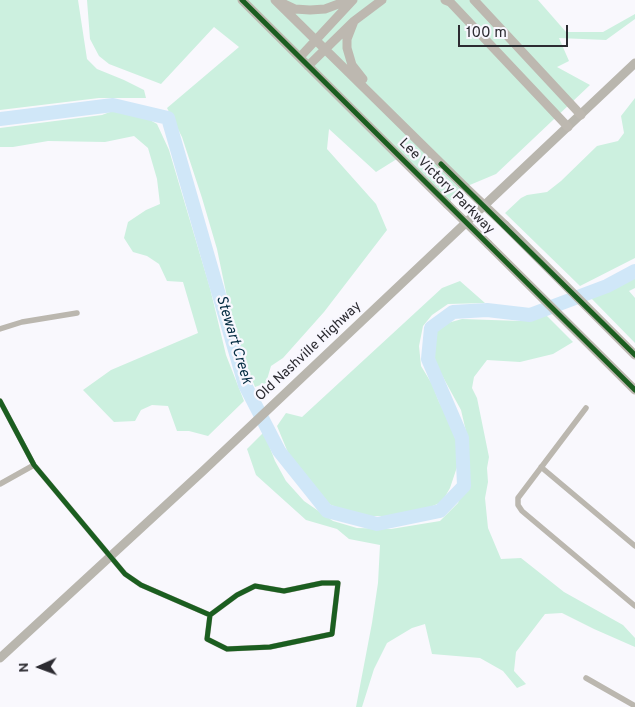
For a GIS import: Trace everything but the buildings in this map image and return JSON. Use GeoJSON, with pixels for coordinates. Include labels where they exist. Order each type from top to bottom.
{"type":"FeatureCollection","features":[{"type":"Feature","properties":{"kind":"main road","name":"Lee Victory Parkway"},"geometry":{"type":"LineString","coordinates":[[242,0],[635,390]]}},
{"type":"Feature","properties":{"kind":"main road","name":"Lee Victory Parkway"},"geometry":{"type":"LineString","coordinates":[[276,0],[635,355]]}},
{"type":"Feature","properties":{"kind":"main road"},"geometry":{"type":"LineString","coordinates":[[276,0],[295,9],[310,10],[326,9],[349,0]]}},
{"type":"Feature","properties":{"kind":"main road"},"geometry":{"type":"LineString","coordinates":[[300,57],[353,0]]}},
{"type":"Feature","properties":{"kind":"main road"},"geometry":{"type":"LineString","coordinates":[[308,66],[354,21],[382,0]]}},
{"type":"Feature","properties":{"kind":"main road"},"geometry":{"type":"LineString","coordinates":[[445,0],[450,2],[568,127]]}},
{"type":"Feature","properties":{"kind":"main road"},"geometry":{"type":"LineString","coordinates":[[474,0],[580,115]]}},
{"type":"Feature","properties":{"kind":"main road"},"geometry":{"type":"LineString","coordinates":[[354,21],[347,39],[346,48],[352,65],[360,76],[406,122],[417,140]]}},
{"type":"Feature","properties":{"kind":"main road","name":"Old Nashville Highway"},"geometry":{"type":"LineString","coordinates":[[0,658],[252,425],[635,63]]}},
{"type":"Feature","properties":{"kind":"street"},"geometry":{"type":"LineString","coordinates":[[0,329],[22,322],[77,313]]}},
{"type":"Feature","properties":{"kind":"street"},"geometry":{"type":"LineString","coordinates":[[0,401],[34,465],[112,556],[125,574],[142,585],[210,616]]}},
{"type":"Feature","properties":{"kind":"street"},"geometry":{"type":"LineString","coordinates":[[586,408],[518,498],[518,505],[522,511],[635,606]]}},
{"type":"Feature","properties":{"kind":"street"},"geometry":{"type":"LineString","coordinates":[[0,484],[34,465]]}},
{"type":"Feature","properties":{"kind":"street"},"geometry":{"type":"LineString","coordinates":[[541,467],[635,546]]}},
{"type":"Feature","properties":{"kind":"street"},"geometry":{"type":"LineString","coordinates":[[322,583],[338,583],[332,634],[270,647],[227,650],[207,639],[210,616],[237,595],[255,586],[284,591],[322,583]]}},
{"type":"Feature","properties":{"kind":"street"},"geometry":{"type":"LineString","coordinates":[[586,678],[635,706]]}},
{"type":"Feature","properties":{"kind":"green space"},"geometry":{"type":"Polygon","coordinates":[[[0,0],[78,0],[87,59],[97,69],[144,90],[146,98],[99,98],[0,110],[0,0]]]}},
{"type":"Feature","properties":{"kind":"green space"},"geometry":{"type":"Polygon","coordinates":[[[87,0],[538,0],[566,32],[603,32],[635,14],[635,19],[606,40],[559,38],[569,61],[557,67],[590,85],[496,174],[465,187],[447,204],[400,157],[376,172],[329,129],[327,149],[376,204],[387,230],[324,312],[283,358],[271,366],[266,383],[255,387],[243,356],[228,302],[217,249],[202,198],[182,137],[167,108],[239,47],[214,27],[161,84],[109,64],[99,56],[90,39],[87,0]]]}},
{"type":"Feature","properties":{"kind":"green space"},"geometry":{"type":"Polygon","coordinates":[[[635,98],[635,258],[580,286],[505,213],[527,195],[547,192],[597,146],[618,141],[624,133],[621,116],[635,98]]]}},
{"type":"Feature","properties":{"kind":"green space"},"geometry":{"type":"Polygon","coordinates":[[[115,110],[143,116],[157,124],[169,150],[210,288],[226,355],[244,401],[208,436],[189,431],[177,431],[168,406],[152,405],[141,410],[135,421],[114,422],[83,390],[111,370],[198,333],[183,282],[167,281],[159,264],[147,256],[133,252],[124,238],[128,222],[146,210],[160,204],[157,179],[148,148],[134,136],[105,142],[48,141],[13,147],[0,147],[0,128],[102,115],[115,110]]]}},
{"type":"Feature","properties":{"kind":"green space"},"geometry":{"type":"Polygon","coordinates":[[[635,277],[635,288],[629,291],[635,298],[635,343],[590,297],[635,277]]]}},
{"type":"Feature","properties":{"kind":"green space"},"geometry":{"type":"Polygon","coordinates":[[[460,281],[485,303],[448,304],[432,315],[423,326],[419,346],[421,366],[451,423],[458,443],[458,464],[450,488],[442,502],[421,511],[389,516],[358,516],[329,504],[289,455],[277,426],[286,413],[302,417],[442,288],[460,281]]]}},
{"type":"Feature","properties":{"kind":"green space"},"geometry":{"type":"Polygon","coordinates":[[[545,314],[573,342],[553,354],[520,362],[487,360],[474,377],[472,388],[477,398],[489,457],[485,498],[488,528],[501,559],[521,558],[564,592],[623,625],[635,638],[635,647],[562,613],[545,614],[516,652],[514,671],[526,684],[517,688],[503,671],[480,658],[432,654],[425,624],[412,628],[387,643],[374,669],[362,707],[356,707],[378,583],[380,545],[349,539],[337,529],[306,520],[256,475],[247,449],[264,432],[275,461],[286,481],[304,501],[333,521],[357,528],[391,529],[440,521],[458,503],[468,476],[468,440],[461,410],[432,357],[434,334],[444,324],[462,319],[521,321],[545,314]]]}},
{"type":"Feature","properties":{"kind":"waterway","name":"Stewart Creek"},"geometry":{"type":"LineString","coordinates":[[0,119],[113,105],[168,118],[245,385],[279,451],[327,511],[377,524],[440,511],[464,486],[462,438],[428,359],[431,328],[453,312],[487,310],[530,315],[607,286],[635,271]]}},
{"type":"Feature","properties":{"kind":"cycle path"},"geometry":{"type":"LineString","coordinates":[[242,0],[635,390]]}},
{"type":"Feature","properties":{"kind":"cycle path"},"geometry":{"type":"LineString","coordinates":[[441,164],[635,355]]}},
{"type":"Feature","properties":{"kind":"cycle path"},"geometry":{"type":"LineString","coordinates":[[0,401],[34,465],[125,574],[141,585],[210,615],[207,639],[227,649],[270,647],[332,634],[338,583],[322,583],[284,591],[255,586],[237,595],[210,615]]}}]}
